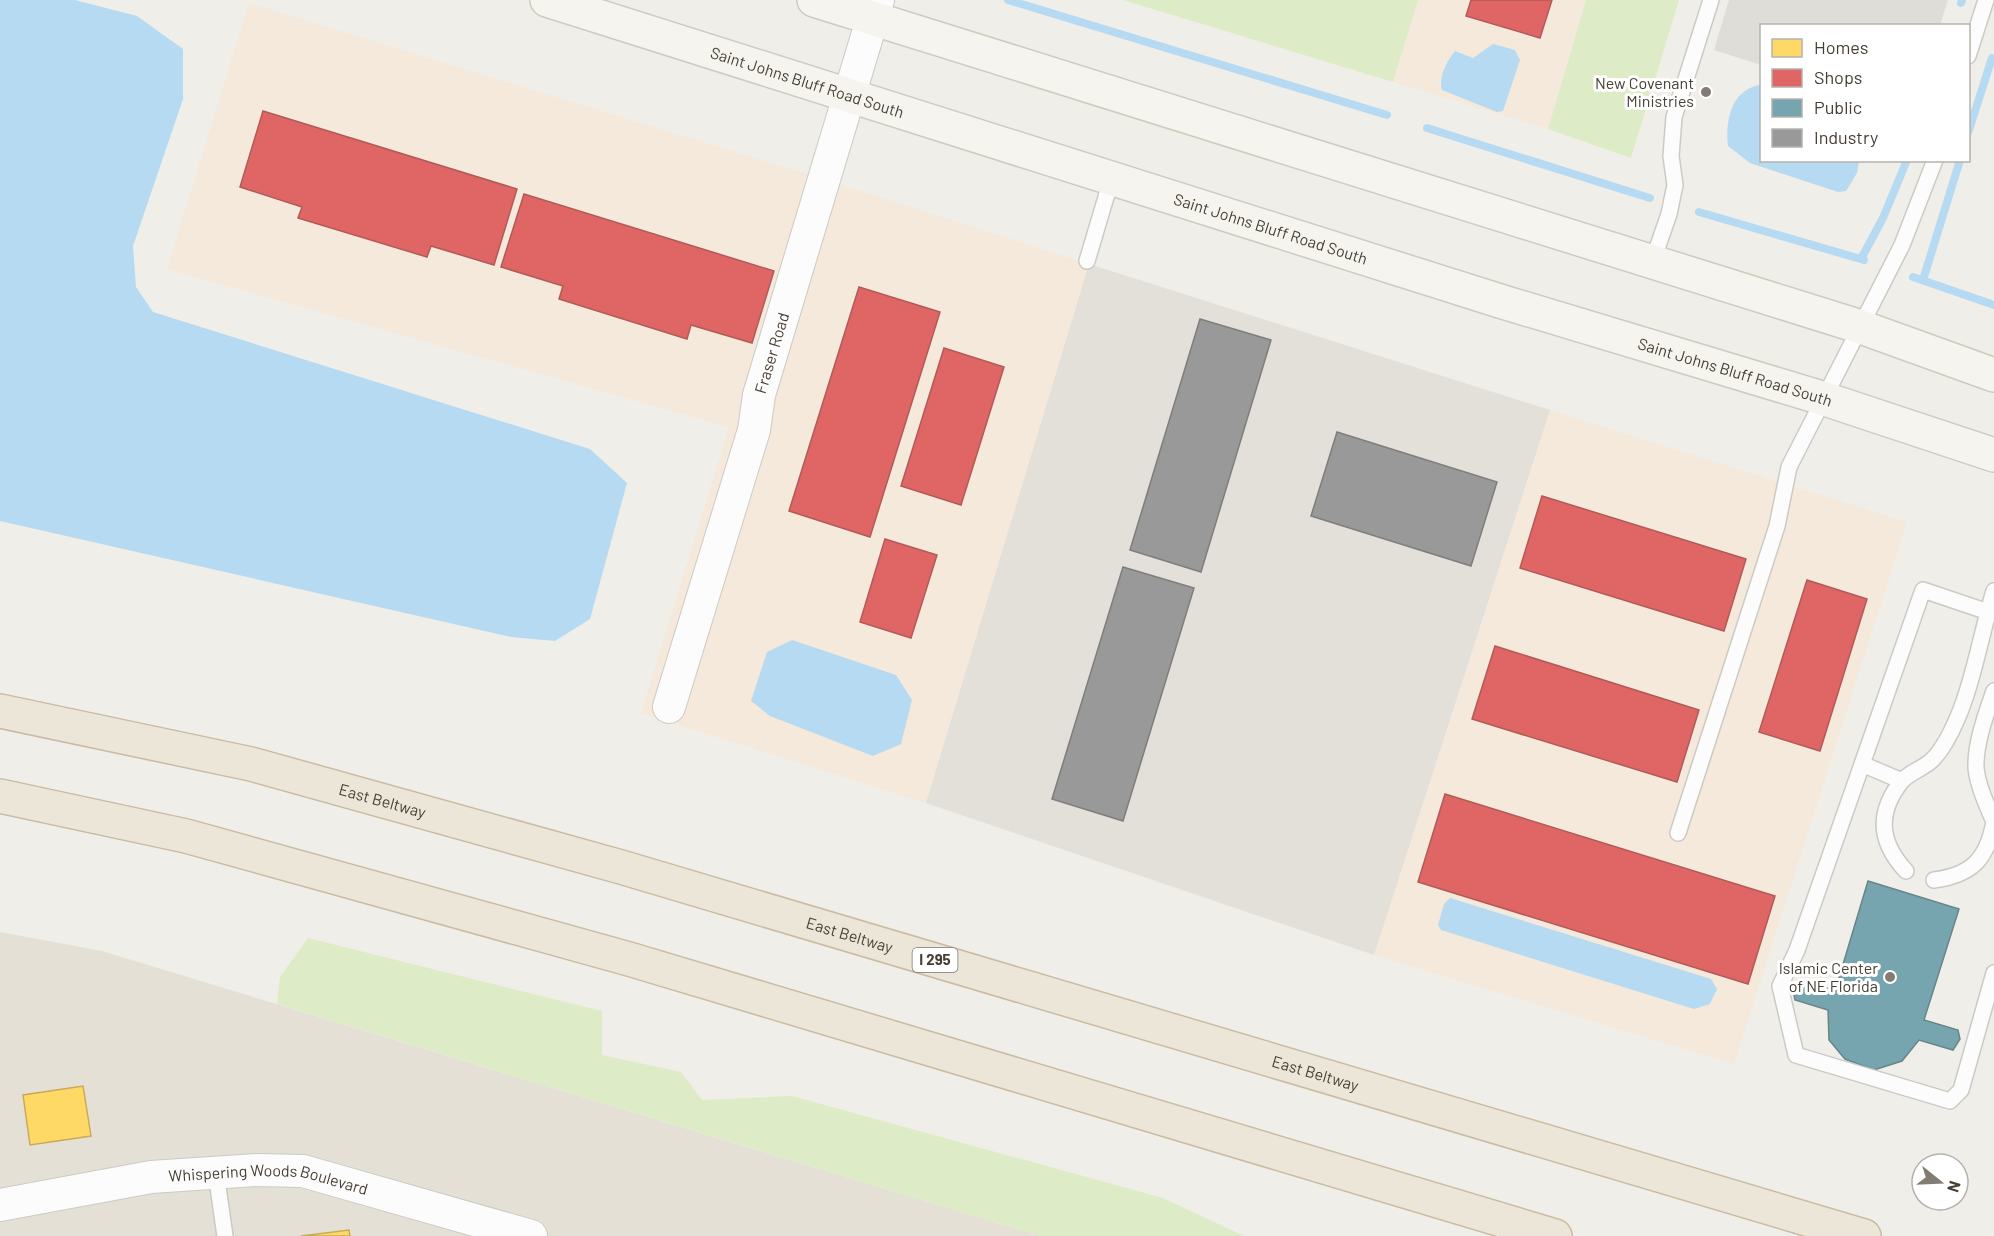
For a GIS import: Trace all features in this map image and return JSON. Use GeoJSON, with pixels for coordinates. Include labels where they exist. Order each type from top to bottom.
{"type":"FeatureCollection","features":[{"type":"Feature","properties":{"kind":"highway","name":"East Beltway"},"geometry":{"type":"LineString","coordinates":[[0,711],[251,764],[621,867],[1864,1236]]}},
{"type":"Feature","properties":{"kind":"highway"},"geometry":{"type":"LineString","coordinates":[[0,796],[186,836],[629,959],[1555,1236]]}},
{"type":"Feature","properties":{"kind":"main road","name":"Saint Johns Bluff Road South"},"geometry":{"type":"LineString","coordinates":[[546,0],[1503,302],[1822,398],[1994,455]]}},
{"type":"Feature","properties":{"kind":"main road"},"geometry":{"type":"LineString","coordinates":[[814,0],[875,9],[1652,264],[1861,327],[1994,375]]}},
{"type":"Feature","properties":{"kind":"street","name":"Fraser Road"},"geometry":{"type":"LineString","coordinates":[[669,707],[751,441],[759,396],[875,9]]}},
{"type":"Feature","properties":{"kind":"street","name":"Whispering Woods Boulevard"},"geometry":{"type":"LineString","coordinates":[[0,1205],[152,1177],[303,1171],[531,1236]]}},
{"type":"Feature","properties":{"kind":"lane"},"geometry":{"type":"LineString","coordinates":[[1652,264],[1670,214],[1675,185],[1671,156],[1674,117],[1711,0]]}},
{"type":"Feature","properties":{"kind":"lane"},"geometry":{"type":"LineString","coordinates":[[1970,50],[1986,0]]}},
{"type":"Feature","properties":{"kind":"lane"},"geometry":{"type":"LineString","coordinates":[[1678,833],[1777,526],[1789,467],[1822,398],[1902,245],[1934,162]]}},
{"type":"Feature","properties":{"kind":"lane"},"geometry":{"type":"LineString","coordinates":[[1087,261],[1112,177]]}},
{"type":"Feature","properties":{"kind":"lane"},"geometry":{"type":"LineString","coordinates":[[1991,613],[1923,590],[1797,950],[1780,986],[1796,1054],[1950,1101],[1962,1090],[1994,973]]}},
{"type":"Feature","properties":{"kind":"lane"},"geometry":{"type":"LineString","coordinates":[[1906,871],[1893,857],[1885,842],[1884,825],[1888,804],[1902,781],[1932,760],[1947,739],[1958,716],[1991,613],[1994,591]]}},
{"type":"Feature","properties":{"kind":"lane"},"geometry":{"type":"LineString","coordinates":[[1934,880],[1951,878],[1967,871],[1981,858],[1990,845],[1994,822],[1979,785],[1976,767],[1979,745],[1994,691]]}},
{"type":"Feature","properties":{"kind":"lane"},"geometry":{"type":"LineString","coordinates":[[1862,764],[1902,781]]}},
{"type":"Feature","properties":{"kind":"lane"},"geometry":{"type":"LineString","coordinates":[[216,1173],[225,1236]]}},
{"type":"Feature","properties":{"kind":"shaded area"},"geometry":{"type":"Polygon","coordinates":[[[1418,0],[1586,0],[1548,129],[1393,82],[1418,0]]]}},
{"type":"Feature","properties":{"kind":"shaded area"},"geometry":{"type":"Polygon","coordinates":[[[1729,0],[1948,0],[1940,24],[1760,24],[1760,65],[1714,50],[1729,0]]]}},
{"type":"Feature","properties":{"kind":"shaded area"},"geometry":{"type":"Polygon","coordinates":[[[249,3],[807,174],[1089,264],[926,803],[641,713],[729,427],[167,269],[249,3]]]}},
{"type":"Feature","properties":{"kind":"shaded area"},"geometry":{"type":"Polygon","coordinates":[[[1089,264],[1550,410],[1374,955],[926,803],[1089,264]]]}},
{"type":"Feature","properties":{"kind":"shaded area"},"geometry":{"type":"Polygon","coordinates":[[[1550,410],[1907,522],[1734,1064],[1374,955],[1550,410]]]}},
{"type":"Feature","properties":{"kind":"shaded area"},"geometry":{"type":"Polygon","coordinates":[[[0,932],[102,951],[1040,1236],[0,1236],[0,932]]]}},
{"type":"Feature","properties":{"kind":"green space"},"geometry":{"type":"Polygon","coordinates":[[[1123,0],[1418,0],[1393,82],[1123,0]]]}},
{"type":"Feature","properties":{"kind":"green space"},"geometry":{"type":"Polygon","coordinates":[[[1586,0],[1679,0],[1631,158],[1548,129],[1586,0]]]}},
{"type":"Feature","properties":{"kind":"green space"},"geometry":{"type":"Polygon","coordinates":[[[308,938],[602,1011],[602,1055],[681,1072],[702,1100],[792,1096],[1163,1198],[1244,1236],[1040,1236],[277,1004],[280,977],[308,938]]]}},
{"type":"Feature","properties":{"kind":"water"},"geometry":{"type":"Polygon","coordinates":[[[0,0],[75,0],[137,16],[183,49],[183,99],[133,246],[136,287],[153,312],[590,449],[627,483],[590,619],[555,641],[511,637],[0,521],[0,0]]]}},
{"type":"Feature","properties":{"kind":"water"},"geometry":{"type":"Polygon","coordinates":[[[1493,44],[1515,50],[1520,60],[1503,111],[1497,112],[1442,90],[1442,75],[1455,51],[1473,58],[1493,44]]]}},
{"type":"Feature","properties":{"kind":"water"},"geometry":{"type":"Polygon","coordinates":[[[1760,84],[1760,162],[1859,162],[1857,173],[1846,191],[1838,192],[1750,163],[1728,146],[1727,132],[1731,110],[1739,97],[1750,88],[1760,84]]]}},
{"type":"Feature","properties":{"kind":"water"},"geometry":{"type":"Polygon","coordinates":[[[792,640],[896,675],[912,700],[901,744],[873,756],[770,716],[751,701],[767,652],[792,640]]]}},
{"type":"Feature","properties":{"kind":"water"},"geometry":{"type":"Polygon","coordinates":[[[1450,898],[1711,979],[1717,989],[1710,1004],[1694,1009],[1441,930],[1438,925],[1444,904],[1450,898]]]}},
{"type":"Feature","properties":{"kind":"building: Homes"},"geometry":{"type":"Polygon","coordinates":[[[83,1086],[91,1136],[30,1145],[23,1095],[83,1086]]]}},
{"type":"Feature","properties":{"kind":"building: Homes"},"geometry":{"type":"Polygon","coordinates":[[[349,1230],[350,1236],[301,1236],[349,1230]]]}},
{"type":"Feature","properties":{"kind":"building: Shops"},"geometry":{"type":"Polygon","coordinates":[[[1471,0],[1552,0],[1540,38],[1466,16],[1471,0]]]}},
{"type":"Feature","properties":{"kind":"building: Shops"},"geometry":{"type":"Polygon","coordinates":[[[263,111],[517,189],[494,265],[431,246],[427,257],[298,218],[302,207],[240,187],[263,111]]]}},
{"type":"Feature","properties":{"kind":"building: Shops"},"geometry":{"type":"Polygon","coordinates":[[[524,194],[774,271],[752,343],[691,325],[687,339],[559,299],[563,286],[501,267],[524,194]]]}},
{"type":"Feature","properties":{"kind":"building: Shops"},"geometry":{"type":"Polygon","coordinates":[[[859,287],[940,312],[870,537],[789,511],[859,287]]]}},
{"type":"Feature","properties":{"kind":"building: Shops"},"geometry":{"type":"Polygon","coordinates":[[[944,348],[1004,367],[961,505],[901,486],[944,348]]]}},
{"type":"Feature","properties":{"kind":"building: Shops"},"geometry":{"type":"Polygon","coordinates":[[[1542,496],[1746,559],[1724,631],[1520,568],[1542,496]]]}},
{"type":"Feature","properties":{"kind":"building: Shops"},"geometry":{"type":"Polygon","coordinates":[[[885,539],[937,555],[911,638],[860,622],[885,539]]]}},
{"type":"Feature","properties":{"kind":"building: Shops"},"geometry":{"type":"Polygon","coordinates":[[[1807,580],[1867,599],[1820,751],[1759,732],[1807,580]]]}},
{"type":"Feature","properties":{"kind":"building: Shops"},"geometry":{"type":"Polygon","coordinates":[[[1495,646],[1699,710],[1677,782],[1472,719],[1495,646]]]}},
{"type":"Feature","properties":{"kind":"building: Shops"},"geometry":{"type":"Polygon","coordinates":[[[1445,794],[1775,896],[1748,984],[1418,882],[1445,794]]]}},
{"type":"Feature","properties":{"kind":"building: Public"},"geometry":{"type":"Polygon","coordinates":[[[1868,881],[1959,909],[1924,1020],[1958,1030],[1960,1039],[1953,1050],[1919,1040],[1902,1061],[1874,1070],[1845,1059],[1829,1040],[1828,1010],[1795,1000],[1793,990],[1803,980],[1835,991],[1868,881]]]}},
{"type":"Feature","properties":{"kind":"building: Industry"},"geometry":{"type":"Polygon","coordinates":[[[1200,319],[1271,340],[1201,572],[1130,550],[1200,319]]]}},
{"type":"Feature","properties":{"kind":"building: Industry"},"geometry":{"type":"Polygon","coordinates":[[[1337,432],[1497,482],[1471,566],[1311,516],[1337,432]]]}},
{"type":"Feature","properties":{"kind":"building: Industry"},"geometry":{"type":"Polygon","coordinates":[[[1123,567],[1194,588],[1123,821],[1052,799],[1123,567]]]}},
{"type":"Feature","properties":{"kind":"waterway"},"geometry":{"type":"LineString","coordinates":[[1008,0],[1387,115]]}},
{"type":"Feature","properties":{"kind":"waterway"},"geometry":{"type":"LineString","coordinates":[[1970,127],[1992,58]]}},
{"type":"Feature","properties":{"kind":"waterway"},"geometry":{"type":"LineString","coordinates":[[1427,128],[1650,198]]}},
{"type":"Feature","properties":{"kind":"waterway"},"geometry":{"type":"LineString","coordinates":[[1861,259],[1883,218],[1906,162]]}},
{"type":"Feature","properties":{"kind":"waterway"},"geometry":{"type":"LineString","coordinates":[[1923,280],[1959,162]]}},
{"type":"Feature","properties":{"kind":"waterway"},"geometry":{"type":"LineString","coordinates":[[1699,212],[1864,260]]}},
{"type":"Feature","properties":{"kind":"waterway"},"geometry":{"type":"LineString","coordinates":[[1913,277],[1994,305]]}},
{"type":"Feature","properties":{"kind":"place","name":"New Covenant Ministries"},"geometry":{"type":"Point","coordinates":[1706,92]}},
{"type":"Feature","properties":{"kind":"place","name":"Islamic Center of NE Florida"},"geometry":{"type":"Point","coordinates":[1890,977]}}]}
